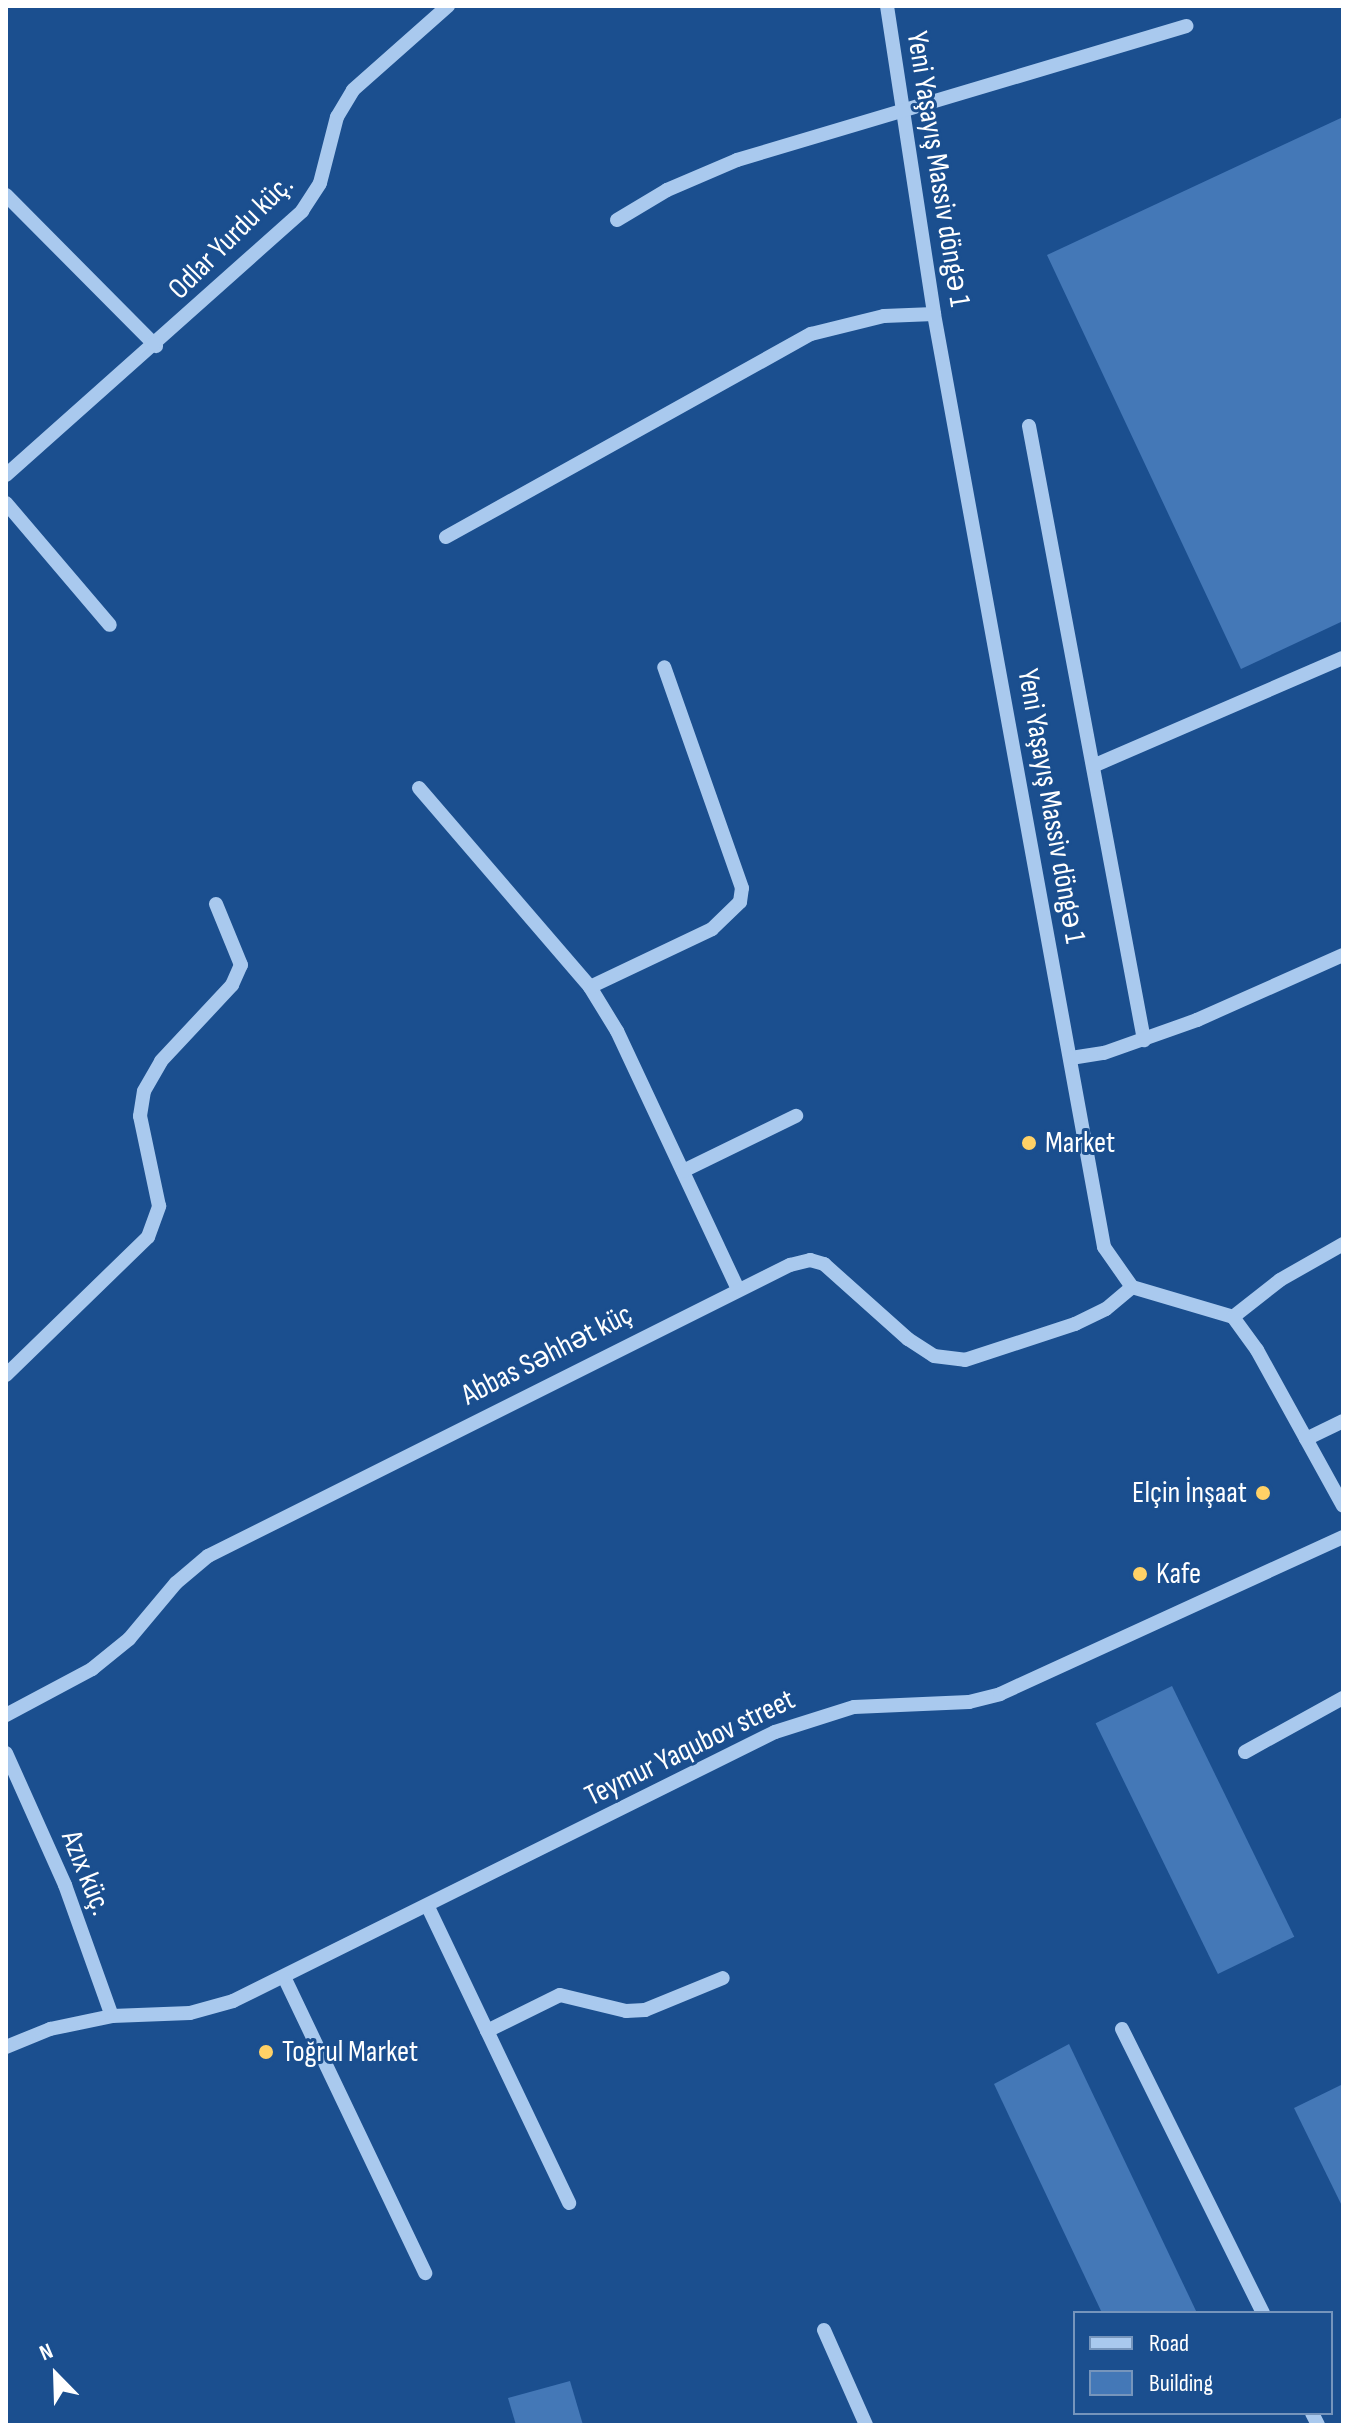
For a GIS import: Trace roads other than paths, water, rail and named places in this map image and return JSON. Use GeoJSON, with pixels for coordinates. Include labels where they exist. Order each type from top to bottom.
{"type":"FeatureCollection","features":[{"type":"Feature","properties":{"kind":"street","name":"Odlar Yurdu küç."},"geometry":{"type":"LineString","coordinates":[[6,475],[156,346],[302,211],[320,183],[337,117],[353,90],[448,6]]}},
{"type":"Feature","properties":{"kind":"street","name":"Yeni Yaşayış Massiv döngə 1"},"geometry":{"type":"LineString","coordinates":[[887,6],[934,314],[1104,1247],[1132,1287]]}},
{"type":"Feature","properties":{"kind":"street"},"geometry":{"type":"LineString","coordinates":[[617,220],[667,190],[737,160],[1186,26]]}},
{"type":"Feature","properties":{"kind":"street"},"geometry":{"type":"LineString","coordinates":[[6,195],[156,346]]}},
{"type":"Feature","properties":{"kind":"street"},"geometry":{"type":"LineString","coordinates":[[446,537],[811,334],[884,316],[934,314]]}},
{"type":"Feature","properties":{"kind":"street"},"geometry":{"type":"LineString","coordinates":[[1029,426],[1144,1040]]}},
{"type":"Feature","properties":{"kind":"street"},"geometry":{"type":"LineString","coordinates":[[6,503],[110,625]]}},
{"type":"Feature","properties":{"kind":"street"},"geometry":{"type":"LineString","coordinates":[[1093,766],[1343,658]]}},
{"type":"Feature","properties":{"kind":"street"},"geometry":{"type":"LineString","coordinates":[[590,987],[712,929],[740,902],[742,888],[664,667]]}},
{"type":"Feature","properties":{"kind":"street"},"geometry":{"type":"LineString","coordinates":[[419,788],[590,987],[617,1031],[737,1287]]}},
{"type":"Feature","properties":{"kind":"street"},"geometry":{"type":"LineString","coordinates":[[6,1375],[148,1237],[159,1206],[140,1116],[144,1091],[161,1061],[232,985],[241,965],[216,904]]}},
{"type":"Feature","properties":{"kind":"street"},"geometry":{"type":"LineString","coordinates":[[1071,1058],[1144,1040],[1343,955]]}},
{"type":"Feature","properties":{"kind":"street"},"geometry":{"type":"LineString","coordinates":[[683,1171],[796,1116]]}},
{"type":"Feature","properties":{"kind":"street"},"geometry":{"type":"LineString","coordinates":[[1233,1317],[1280,1280],[1343,1244]]}},
{"type":"Feature","properties":{"kind":"street","name":"Abbas Səhhət küç"},"geometry":{"type":"LineString","coordinates":[[6,1715],[92,1669],[129,1639],[167,1593],[208,1556],[737,1287],[800,1262],[824,1264],[908,1339],[934,1356],[965,1360],[1075,1324],[1106,1309],[1132,1287]]}},
{"type":"Feature","properties":{"kind":"street"},"geometry":{"type":"LineString","coordinates":[[1132,1287],[1233,1317],[1343,1506]]}},
{"type":"Feature","properties":{"kind":"street"},"geometry":{"type":"LineString","coordinates":[[1306,1439],[1343,1421]]}},
{"type":"Feature","properties":{"kind":"street","name":"Teymur Yaqubov street"},"geometry":{"type":"LineString","coordinates":[[6,2047],[50,2029],[112,2016],[190,2013],[285,1979],[775,1732],[854,1707],[969,1702],[1000,1694],[1343,1537]]}},
{"type":"Feature","properties":{"kind":"street"},"geometry":{"type":"LineString","coordinates":[[1245,1752],[1343,1698]]}},
{"type":"Feature","properties":{"kind":"street","name":"Azıx küç."},"geometry":{"type":"LineString","coordinates":[[6,1753],[65,1885],[112,2016]]}},
{"type":"Feature","properties":{"kind":"street"},"geometry":{"type":"LineString","coordinates":[[428,1907],[569,2203]]}},
{"type":"Feature","properties":{"kind":"street"},"geometry":{"type":"LineString","coordinates":[[487,2031],[560,1995],[626,2011],[645,2010],[723,1978]]}},
{"type":"Feature","properties":{"kind":"street"},"geometry":{"type":"LineString","coordinates":[[285,1979],[425,2273]]}},
{"type":"Feature","properties":{"kind":"street"},"geometry":{"type":"LineString","coordinates":[[1122,2029],[1262,2311]]}},
{"type":"Feature","properties":{"kind":"street"},"geometry":{"type":"LineString","coordinates":[[824,2330],[866,2425]]}},
{"type":"Feature","properties":{"kind":"place","name":"Market"},"geometry":{"type":"Point","coordinates":[1029,1143]}},
{"type":"Feature","properties":{"kind":"place","name":"Elçin İnşaat"},"geometry":{"type":"Point","coordinates":[1263,1493]}},
{"type":"Feature","properties":{"kind":"place","name":"Kafe"},"geometry":{"type":"Point","coordinates":[1140,1574]}},
{"type":"Feature","properties":{"kind":"place","name":"Toğrul Market"},"geometry":{"type":"Point","coordinates":[266,2052]}}]}
